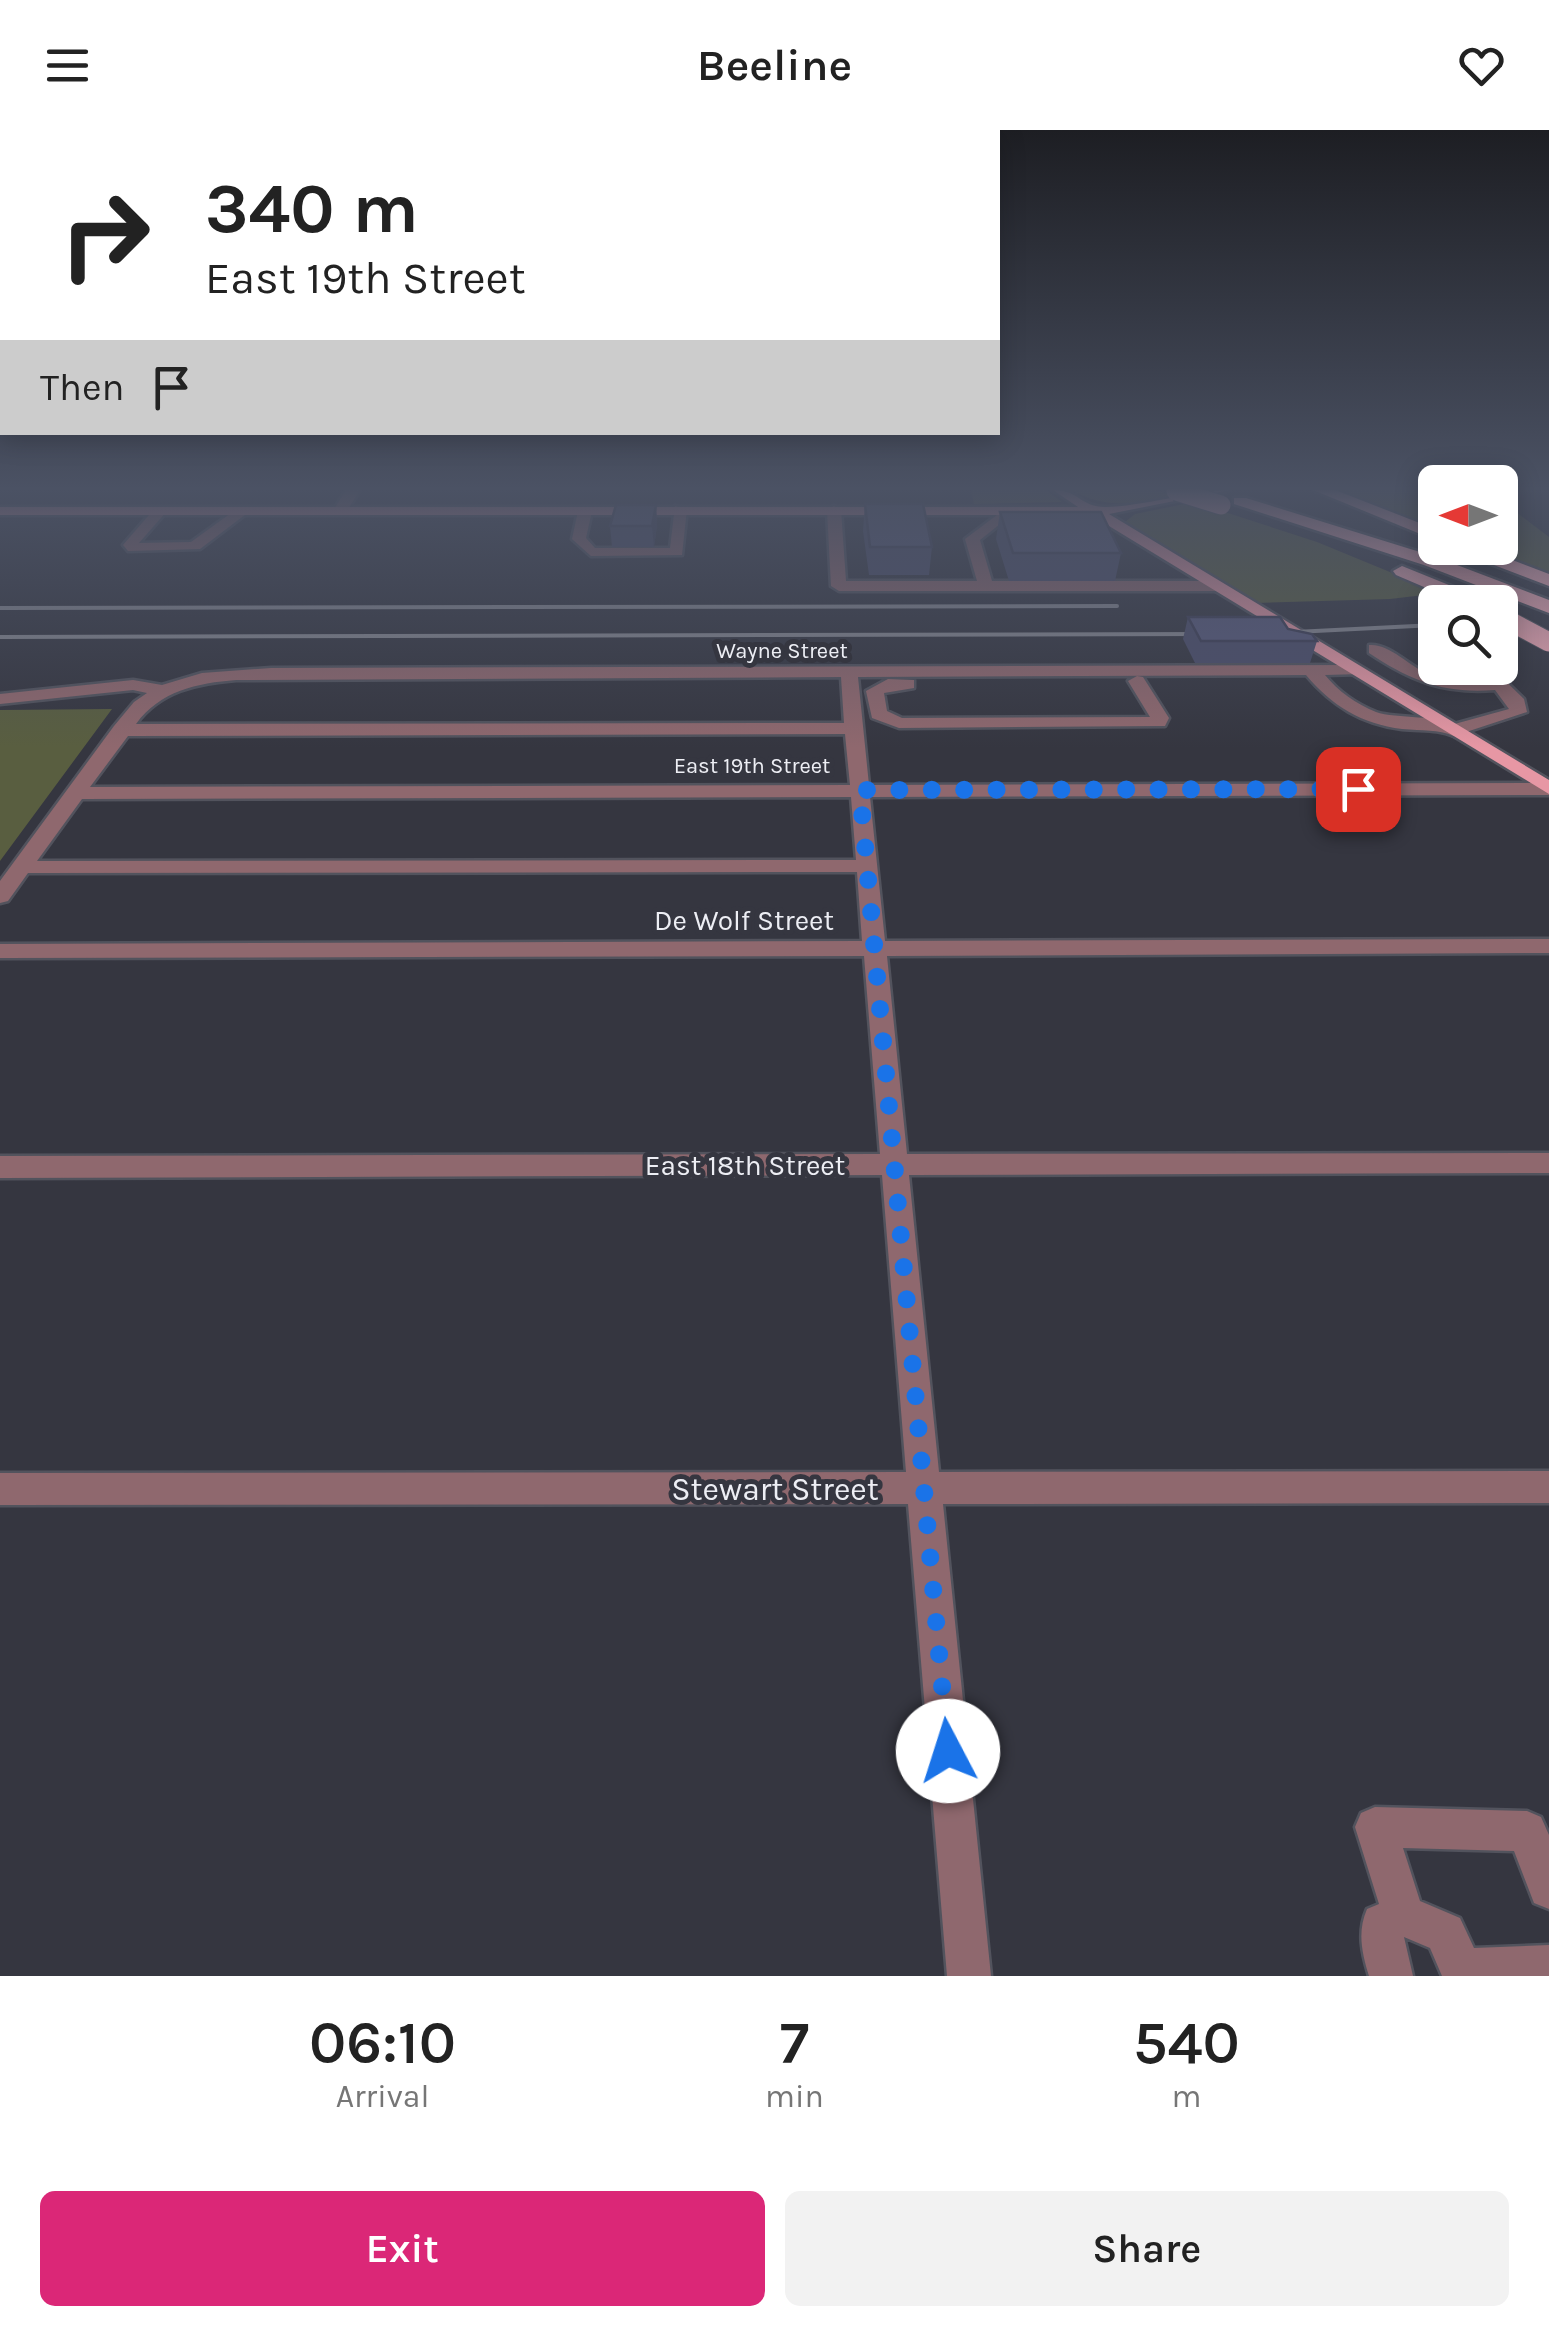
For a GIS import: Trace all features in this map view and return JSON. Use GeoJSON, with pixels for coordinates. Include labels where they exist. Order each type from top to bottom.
{"type":"FeatureCollection","features":[{"type":"Feature","properties":{"kind":"highway"},"geometry":{"type":"LineString","coordinates":[[1486,576],[1549,607]]}},
{"type":"Feature","properties":{"kind":"highway"},"geometry":{"type":"LineString","coordinates":[[1523,576],[1549,588]]}},
{"type":"Feature","properties":{"kind":"highway"},"geometry":{"type":"LineString","coordinates":[[1518,626],[1549,642]]}},
{"type":"Feature","properties":{"kind":"main road"},"geometry":{"type":"LineString","coordinates":[[1200,576],[1549,788]]}},
{"type":"Feature","properties":{"kind":"street"},"geometry":{"type":"LineString","coordinates":[[839,576],[840,586],[1216,586]]}},
{"type":"Feature","properties":{"kind":"street"},"geometry":{"type":"LineString","coordinates":[[983,576],[986,586]]}},
{"type":"Feature","properties":{"kind":"street"},"geometry":{"type":"LineString","coordinates":[[1375,649],[1418,675]]}},
{"type":"Feature","properties":{"kind":"street"},"geometry":{"type":"LineString","coordinates":[[1311,670],[1326,690],[1351,709],[1405,726],[1448,727],[1518,712],[1518,703],[1503,685]]}},
{"type":"Feature","properties":{"kind":"street","name":"Wayne Street"},"geometry":{"type":"LineString","coordinates":[[163,690],[210,678],[271,674],[1134,676],[1355,670]]}},
{"type":"Feature","properties":{"kind":"street"},"geometry":{"type":"LineString","coordinates":[[850,673],[969,1976]]}},
{"type":"Feature","properties":{"kind":"street"},"geometry":{"type":"LineString","coordinates":[[1134,676],[1159,722],[899,723],[878,714],[874,691],[888,684],[1134,676]]}},
{"type":"Feature","properties":{"kind":"street"},"geometry":{"type":"LineString","coordinates":[[1434,685],[1493,685]]}},
{"type":"Feature","properties":{"kind":"street"},"geometry":{"type":"LineString","coordinates":[[0,699],[133,686],[163,690]]}},
{"type":"Feature","properties":{"kind":"street"},"geometry":{"type":"LineString","coordinates":[[0,896],[121,730],[140,706],[163,690]]}},
{"type":"Feature","properties":{"kind":"street"},"geometry":{"type":"LineString","coordinates":[[121,730],[854,728]]}},
{"type":"Feature","properties":{"kind":"street","name":"East 19th Street"},"geometry":{"type":"LineString","coordinates":[[75,793],[1549,788]]}},
{"type":"Feature","properties":{"kind":"street"},"geometry":{"type":"LineString","coordinates":[[21,867],[867,866]]}},
{"type":"Feature","properties":{"kind":"street","name":"De Wolf Street"},"geometry":{"type":"LineString","coordinates":[[0,951],[1549,946]]}},
{"type":"Feature","properties":{"kind":"street","name":"East 18th Street"},"geometry":{"type":"LineString","coordinates":[[0,1167],[1549,1163]]}},
{"type":"Feature","properties":{"kind":"street","name":"Stewart Street"},"geometry":{"type":"LineString","coordinates":[[0,1489],[1549,1486]]}},
{"type":"Feature","properties":{"kind":"street"},"geometry":{"type":"LineString","coordinates":[[1404,1915],[1376,1827],[1528,1831],[1549,1888]]}},
{"type":"Feature","properties":{"kind":"street"},"geometry":{"type":"LineString","coordinates":[[1392,1976],[1384,1954],[1382,1924],[1404,1915],[1445,1934],[1465,1973],[1549,1967]]}},
{"type":"Feature","properties":{"kind":"green space"},"geometry":{"type":"Polygon","coordinates":[[[1213,576],[1400,576],[1422,585],[1418,585],[1418,596],[1256,603],[1213,576]]]}},
{"type":"Feature","properties":{"kind":"green space"},"geometry":{"type":"Polygon","coordinates":[[[112,709],[0,861],[0,710],[112,709]]]}},
{"type":"Feature","properties":{"kind":"building"},"geometry":{"type":"Polygon","coordinates":[[[1188,617],[1280,617],[1288,629],[1312,634],[1317,641],[1201,641],[1188,617]]]}},
{"type":"Feature","properties":{"kind":"railway"},"geometry":{"type":"LineString","coordinates":[[0,608],[1117,606]]}},
{"type":"Feature","properties":{"kind":"railway"},"geometry":{"type":"LineString","coordinates":[[1275,633],[1418,626]]}},
{"type":"Feature","properties":{"kind":"railway"},"geometry":{"type":"LineString","coordinates":[[0,637],[1210,634]]}},
{"type":"Feature","properties":{"kind":"route"},"geometry":{"type":"LineString","coordinates":[[948,1751],[860,790],[1358,789]]}}]}
